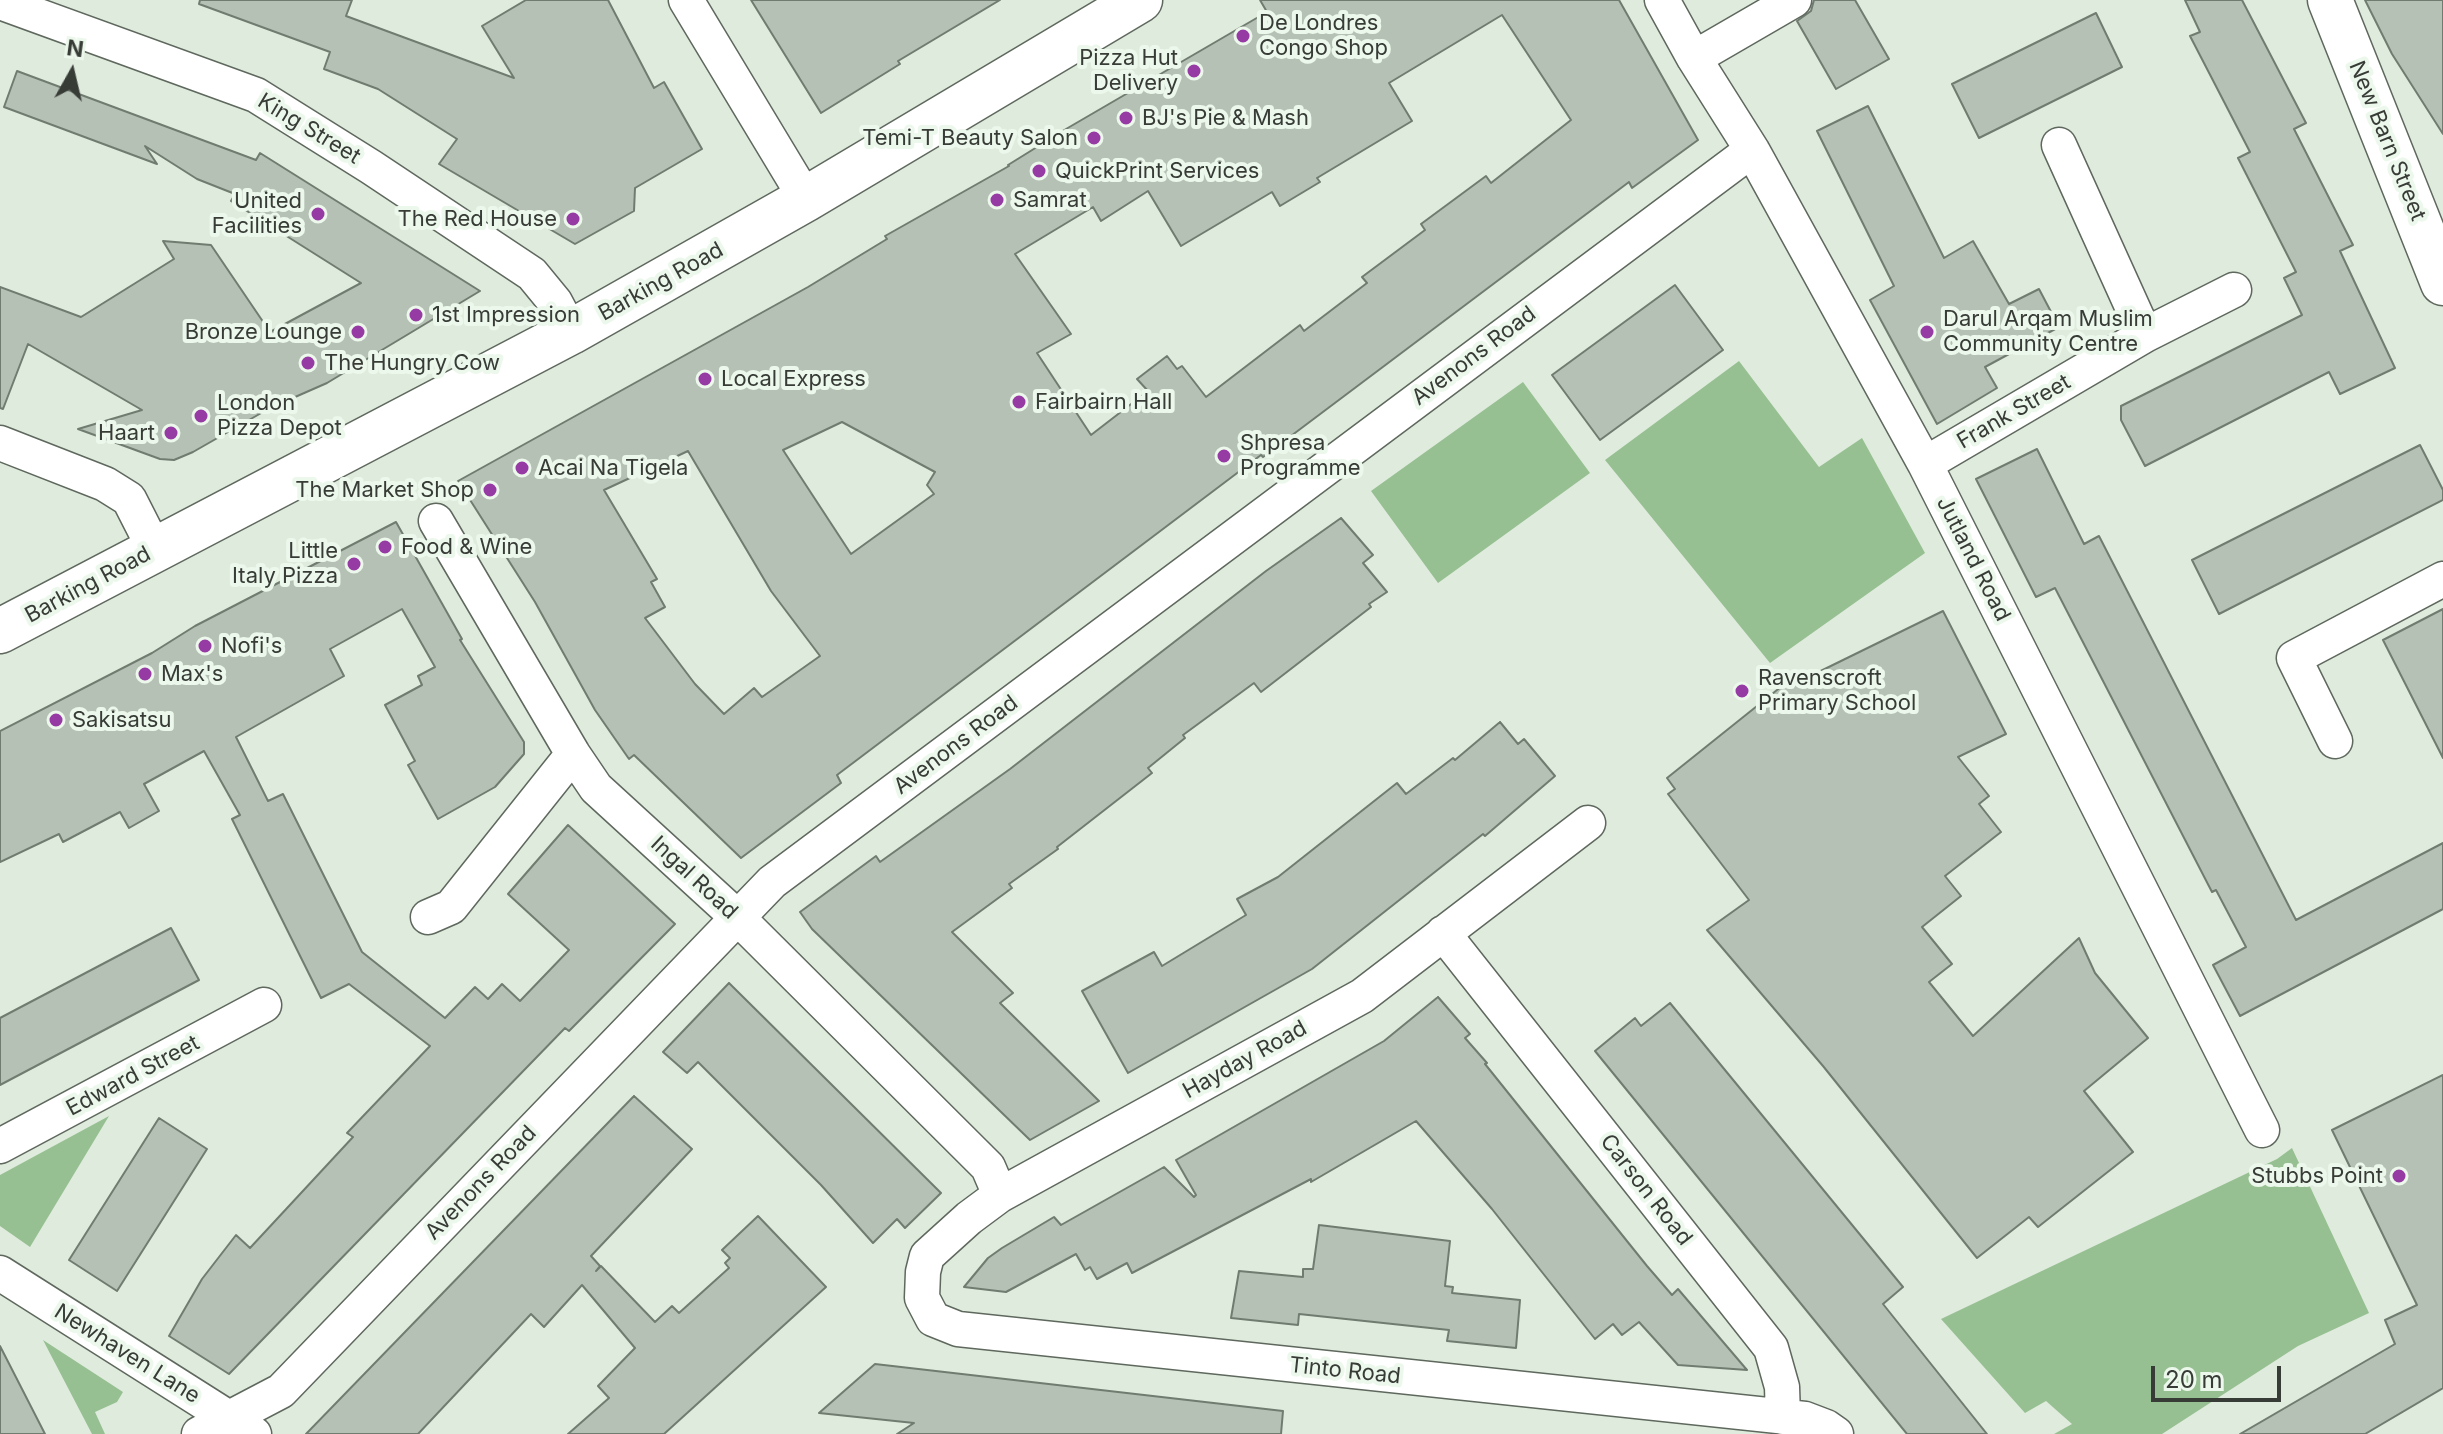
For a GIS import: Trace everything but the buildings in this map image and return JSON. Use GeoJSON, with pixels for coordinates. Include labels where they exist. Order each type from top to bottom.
{"type":"FeatureCollection","features":[{"type":"Feature","properties":{"kind":"main road","name":"Barking Road"},"geometry":{"type":"LineString","coordinates":[[0,631],[571,332],[806,199],[1140,0]]}},
{"type":"Feature","properties":{"kind":"main road","name":"New Barn Street"},"geometry":{"type":"LineString","coordinates":[[2330,0],[2438,255]]}},
{"type":"Feature","properties":{"kind":"street"},"geometry":{"type":"LineString","coordinates":[[686,0],[806,199]]}},
{"type":"Feature","properties":{"kind":"street"},"geometry":{"type":"LineString","coordinates":[[1694,58],[1794,0]]}},
{"type":"Feature","properties":{"kind":"street","name":"Jutland Road"},"geometry":{"type":"LineString","coordinates":[[1664,1],[1694,58],[1752,150],[1925,464],[2262,1130]]}},
{"type":"Feature","properties":{"kind":"street","name":"King Street"},"geometry":{"type":"LineString","coordinates":[[0,2],[256,95],[532,274],[555,302],[571,332]]}},
{"type":"Feature","properties":{"kind":"street"},"geometry":{"type":"LineString","coordinates":[[2059,145],[2145,335]]}},
{"type":"Feature","properties":{"kind":"street","name":"Avenons Road"},"geometry":{"type":"LineString","coordinates":[[199,1434],[242,1426],[281,1391],[772,882],[1752,150]]}},
{"type":"Feature","properties":{"kind":"street","name":"Frank Street"},"geometry":{"type":"LineString","coordinates":[[1925,464],[2145,335],[2234,290]]}},
{"type":"Feature","properties":{"kind":"street"},"geometry":{"type":"LineString","coordinates":[[0,443],[105,484],[129,499],[155,550]]}},
{"type":"Feature","properties":{"kind":"street","name":"Ingal Road"},"geometry":{"type":"LineString","coordinates":[[436,521],[596,788],[737,917],[988,1167],[1000,1195]]}},
{"type":"Feature","properties":{"kind":"street"},"geometry":{"type":"LineString","coordinates":[[2335,741],[2294,658],[2443,579]]}},
{"type":"Feature","properties":{"kind":"street"},"geometry":{"type":"LineString","coordinates":[[428,917],[451,907],[573,754]]}},
{"type":"Feature","properties":{"kind":"street","name":"Hayday Road"},"geometry":{"type":"LineString","coordinates":[[922,1298],[927,1256],[1000,1195],[1362,996],[1588,823]]}},
{"type":"Feature","properties":{"kind":"street","name":"Carson Road"},"geometry":{"type":"LineString","coordinates":[[1443,933],[1771,1348],[1782,1387],[1783,1417]]}},
{"type":"Feature","properties":{"kind":"street","name":"Edward Street"},"geometry":{"type":"LineString","coordinates":[[0,1146],[264,1005]]}},
{"type":"Feature","properties":{"kind":"street","name":"Newhaven Lane"},"geometry":{"type":"LineString","coordinates":[[0,1273],[242,1426]]}},
{"type":"Feature","properties":{"kind":"street","name":"Tinto Road"},"geometry":{"type":"LineString","coordinates":[[922,1298],[933,1319],[958,1329],[1783,1417]]}},
{"type":"Feature","properties":{"kind":"street"},"geometry":{"type":"LineString","coordinates":[[1783,1417],[1805,1419],[1836,1434]]}},
{"type":"Feature","properties":{"kind":"green space"},"geometry":{"type":"Polygon","coordinates":[[[1739,361],[1819,467],[1862,438],[1925,553],[1770,663],[1605,460],[1739,361]]]}},
{"type":"Feature","properties":{"kind":"green space"},"geometry":{"type":"Polygon","coordinates":[[[1523,382],[1590,473],[1438,583],[1371,491],[1523,382]]]}},
{"type":"Feature","properties":{"kind":"green space"},"geometry":{"type":"Polygon","coordinates":[[[109,1116],[30,1247],[0,1226],[0,1175],[109,1116]]]}},
{"type":"Feature","properties":{"kind":"green space"},"geometry":{"type":"Polygon","coordinates":[[[2292,1148],[2369,1313],[2298,1346],[2162,1434],[2054,1434],[2072,1424],[2046,1401],[2025,1413],[1941,1319],[2277,1159],[2292,1148]]]}},
{"type":"Feature","properties":{"kind":"green space"},"geometry":{"type":"Polygon","coordinates":[[[43,1340],[123,1392],[117,1402],[95,1412],[105,1434],[92,1434],[43,1340]]]}},
{"type":"Feature","properties":{"kind":"place","name":"De Londres Congo Shop"},"geometry":{"type":"Point","coordinates":[1243,36]}},
{"type":"Feature","properties":{"kind":"place","name":"Pizza Hut Delivery"},"geometry":{"type":"Point","coordinates":[1194,71]}},
{"type":"Feature","properties":{"kind":"place","name":"BJ's Pie & Mash"},"geometry":{"type":"Point","coordinates":[1126,118]}},
{"type":"Feature","properties":{"kind":"place","name":"Temi-T Beauty Salon"},"geometry":{"type":"Point","coordinates":[1094,138]}},
{"type":"Feature","properties":{"kind":"place","name":"QuickPrint Services"},"geometry":{"type":"Point","coordinates":[1039,171]}},
{"type":"Feature","properties":{"kind":"place","name":"Samrat"},"geometry":{"type":"Point","coordinates":[997,200]}},
{"type":"Feature","properties":{"kind":"place","name":"United Facilities"},"geometry":{"type":"Point","coordinates":[318,214]}},
{"type":"Feature","properties":{"kind":"place","name":"The Red House"},"geometry":{"type":"Point","coordinates":[573,219]}},
{"type":"Feature","properties":{"kind":"place","name":"1st Impression"},"geometry":{"type":"Point","coordinates":[416,315]}},
{"type":"Feature","properties":{"kind":"place","name":"Bronze Lounge"},"geometry":{"type":"Point","coordinates":[358,332]}},
{"type":"Feature","properties":{"kind":"place","name":"Darul Arqam Muslim Community Centre"},"geometry":{"type":"Point","coordinates":[1927,332]}},
{"type":"Feature","properties":{"kind":"place","name":"The Hungry Cow"},"geometry":{"type":"Point","coordinates":[308,363]}},
{"type":"Feature","properties":{"kind":"place","name":"Local Express"},"geometry":{"type":"Point","coordinates":[705,379]}},
{"type":"Feature","properties":{"kind":"place","name":"Fairbairn Hall"},"geometry":{"type":"Point","coordinates":[1019,402]}},
{"type":"Feature","properties":{"kind":"place","name":"London Pizza Depot"},"geometry":{"type":"Point","coordinates":[201,416]}},
{"type":"Feature","properties":{"kind":"place","name":"Haart"},"geometry":{"type":"Point","coordinates":[171,433]}},
{"type":"Feature","properties":{"kind":"place","name":"Shpresa Programme"},"geometry":{"type":"Point","coordinates":[1224,456]}},
{"type":"Feature","properties":{"kind":"place","name":"Acai Na Tigela"},"geometry":{"type":"Point","coordinates":[522,468]}},
{"type":"Feature","properties":{"kind":"place","name":"The Market Shop"},"geometry":{"type":"Point","coordinates":[490,490]}},
{"type":"Feature","properties":{"kind":"place","name":"Food & Wine"},"geometry":{"type":"Point","coordinates":[385,547]}},
{"type":"Feature","properties":{"kind":"place","name":"Little Italy Pizza"},"geometry":{"type":"Point","coordinates":[354,564]}},
{"type":"Feature","properties":{"kind":"place","name":"Nofi's"},"geometry":{"type":"Point","coordinates":[205,646]}},
{"type":"Feature","properties":{"kind":"place","name":"Max's"},"geometry":{"type":"Point","coordinates":[145,674]}},
{"type":"Feature","properties":{"kind":"place","name":"Ravenscroft Primary School"},"geometry":{"type":"Point","coordinates":[1742,691]}},
{"type":"Feature","properties":{"kind":"place","name":"Sakisatsu"},"geometry":{"type":"Point","coordinates":[56,720]}},
{"type":"Feature","properties":{"kind":"place","name":"Stubbs Point"},"geometry":{"type":"Point","coordinates":[2399,1176]}}]}
